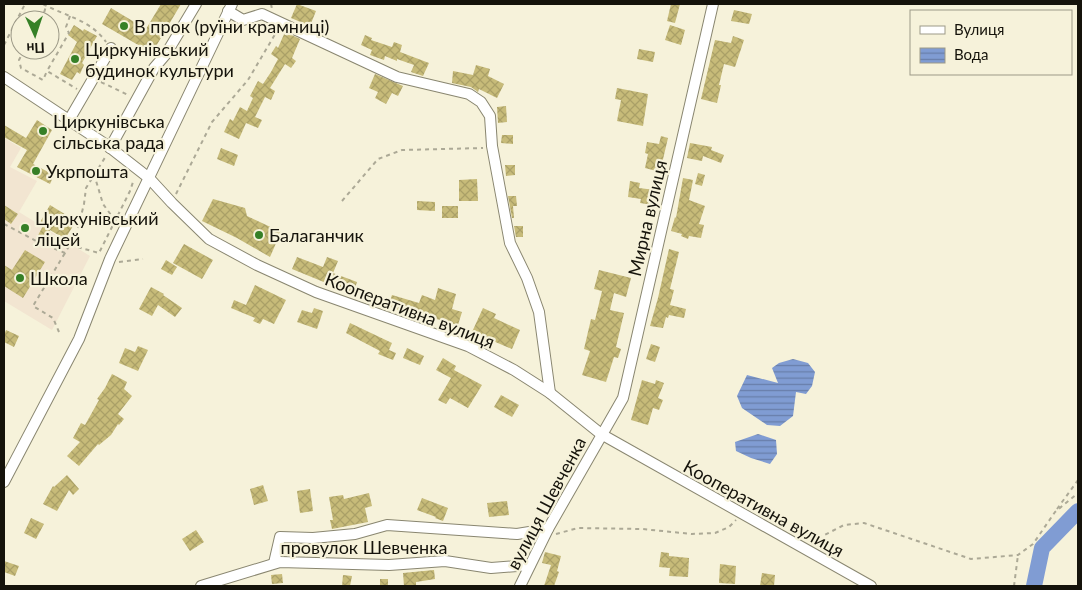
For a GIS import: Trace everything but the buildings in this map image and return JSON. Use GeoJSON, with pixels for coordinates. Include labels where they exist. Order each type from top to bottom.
{"type":"FeatureCollection","features":[{"type":"Feature","properties":{"kind":"street"},"geometry":{"type":"LineString","coordinates":[[111,152],[136,99],[196,4]]}},
{"type":"Feature","properties":{"kind":"street","name":"Мирна вулиця"},"geometry":{"type":"LineString","coordinates":[[601,434],[623,398],[713,4]]}},
{"type":"Feature","properties":{"kind":"street"},"geometry":{"type":"LineString","coordinates":[[4,482],[79,339],[110,259],[230,7],[243,20],[262,14],[397,77],[469,94],[481,102],[490,116],[492,148],[510,243],[527,278],[538,312],[550,393]]}},
{"type":"Feature","properties":{"kind":"street"},"geometry":{"type":"LineString","coordinates":[[69,120],[111,48]]}},
{"type":"Feature","properties":{"kind":"street","name":"Кооперативна вулиця"},"geometry":{"type":"LineString","coordinates":[[4,77],[69,120],[149,178],[209,239],[257,265],[316,292],[468,346],[514,370],[550,393],[601,434],[871,586]]}},
{"type":"Feature","properties":{"kind":"street","name":"вулиця Шевченка"},"geometry":{"type":"LineString","coordinates":[[520,586],[542,540],[601,434]]}},
{"type":"Feature","properties":{"kind":"street"},"geometry":{"type":"LineString","coordinates":[[274,563],[280,537],[313,538],[355,534],[387,525],[516,534],[548,529]]}},
{"type":"Feature","properties":{"kind":"street","name":"провулок Шевченка"},"geometry":{"type":"LineString","coordinates":[[200,586],[280,562],[390,565],[445,562],[491,568],[530,565]]}},
{"type":"Feature","properties":{"kind":"path"},"geometry":{"type":"LineString","coordinates":[[4,45],[25,4]]}},
{"type":"Feature","properties":{"kind":"path"},"geometry":{"type":"LineString","coordinates":[[43,4],[88,24],[100,33],[111,48]]}},
{"type":"Feature","properties":{"kind":"path"},"geometry":{"type":"LineString","coordinates":[[45,10],[46,6]]}},
{"type":"Feature","properties":{"kind":"path"},"geometry":{"type":"LineString","coordinates":[[19,60],[21,68],[43,80],[69,33],[66,27],[70,16]]}},
{"type":"Feature","properties":{"kind":"path"},"geometry":{"type":"LineString","coordinates":[[172,203],[212,122],[248,80],[282,24]]}},
{"type":"Feature","properties":{"kind":"path"},"geometry":{"type":"LineString","coordinates":[[48,71],[85,94]]}},
{"type":"Feature","properties":{"kind":"path"},"geometry":{"type":"LineString","coordinates":[[94,79],[136,99]]}},
{"type":"Feature","properties":{"kind":"path"},"geometry":{"type":"LineString","coordinates":[[342,201],[378,160],[402,150],[492,148]]}},
{"type":"Feature","properties":{"kind":"path"},"geometry":{"type":"LineString","coordinates":[[59,332],[53,318],[33,306],[77,232],[81,220],[86,188],[107,154],[111,152]]}},
{"type":"Feature","properties":{"kind":"path"},"geometry":{"type":"LineString","coordinates":[[94,174],[103,204],[115,220]]}},
{"type":"Feature","properties":{"kind":"path"},"geometry":{"type":"LineString","coordinates":[[70,245],[99,253],[130,191],[134,179],[131,175]]}},
{"type":"Feature","properties":{"kind":"path"},"geometry":{"type":"LineString","coordinates":[[131,215],[155,223],[161,223]]}},
{"type":"Feature","properties":{"kind":"path"},"geometry":{"type":"LineString","coordinates":[[4,224],[40,243],[65,253]]}},
{"type":"Feature","properties":{"kind":"path"},"geometry":{"type":"LineString","coordinates":[[800,547],[844,525],[864,523],[971,558],[1018,555],[1033,544],[1078,480]]}},
{"type":"Feature","properties":{"kind":"path"},"geometry":{"type":"LineString","coordinates":[[1054,512],[1078,493]]}},
{"type":"Feature","properties":{"kind":"path"},"geometry":{"type":"LineString","coordinates":[[542,540],[554,534],[578,528],[642,529],[692,534],[715,533],[730,527],[742,514]]}},
{"type":"Feature","properties":{"kind":"path"},"geometry":{"type":"LineString","coordinates":[[1014,586],[1018,555]]}},
{"type":"Feature","properties":{"kind":"shaded area","name":"Циркунівський ліцей"},"geometry":{"type":"Polygon","coordinates":[[[4,138],[21,148],[10,167],[37,181],[19,212],[90,256],[52,330],[4,301],[4,138]]]}},
{"type":"Feature","properties":{"kind":"water"},"geometry":{"type":"Polygon","coordinates":[[[793,359],[808,363],[815,372],[812,386],[806,394],[796,392],[793,416],[780,426],[767,425],[742,408],[737,396],[747,375],[778,383],[772,368],[779,363],[793,359]]]}},
{"type":"Feature","properties":{"kind":"water"},"geometry":{"type":"Polygon","coordinates":[[[758,434],[776,440],[777,454],[770,464],[736,451],[735,442],[758,434]]]}},
{"type":"Feature","properties":{"kind":"waterway"},"geometry":{"type":"LineString","coordinates":[[1034,586],[1042,548],[1078,511]]}},
{"type":"Feature","properties":{"kind":"place","name":"В прок (руїни крамниці)"},"geometry":{"type":"Point","coordinates":[124,26]}},
{"type":"Feature","properties":{"kind":"place","name":"Циркунівський будинок культури"},"geometry":{"type":"Point","coordinates":[75,59]}},
{"type":"Feature","properties":{"kind":"place","name":"Циркунівська сільська рада"},"geometry":{"type":"Point","coordinates":[43,131]}},
{"type":"Feature","properties":{"kind":"place","name":"Укрпошта"},"geometry":{"type":"Point","coordinates":[36,171]}},
{"type":"Feature","properties":{"kind":"place","name":"Циркунівський ліцей"},"geometry":{"type":"Point","coordinates":[25,228]}},
{"type":"Feature","properties":{"kind":"place","name":"Балаганчик"},"geometry":{"type":"Point","coordinates":[259,235]}},
{"type":"Feature","properties":{"kind":"place","name":"Школа"},"geometry":{"type":"Point","coordinates":[20,278]}}]}
